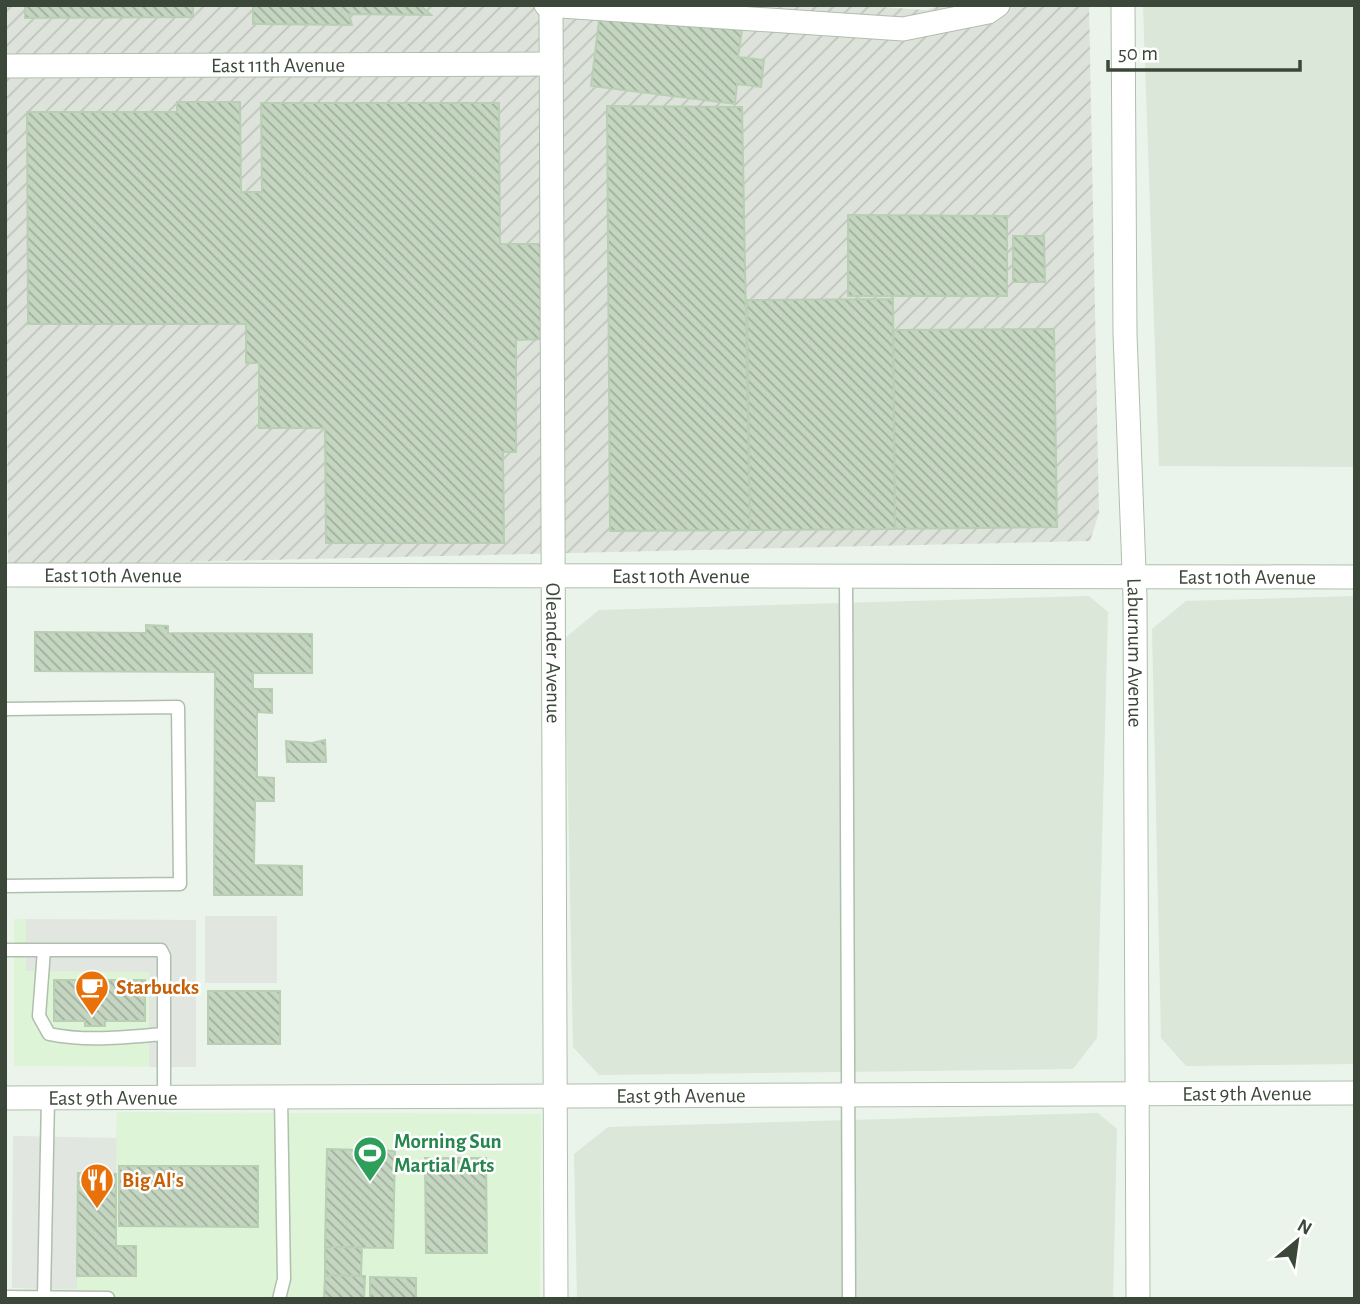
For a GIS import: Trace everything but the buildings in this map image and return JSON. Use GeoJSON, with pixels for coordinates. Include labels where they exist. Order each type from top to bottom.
{"type":"FeatureCollection","features":[{"type":"Feature","properties":{"kind":"street"},"geometry":{"type":"LineString","coordinates":[[548,6],[903,29],[988,12],[998,5]]}},
{"type":"Feature","properties":{"kind":"street","name":"Laburnum Avenue"},"geometry":{"type":"LineString","coordinates":[[1123,5],[1125,334],[1131,550],[1135,576],[1138,1299]]}},
{"type":"Feature","properties":{"kind":"street","name":"Oleander Avenue"},"geometry":{"type":"LineString","coordinates":[[548,6],[551,64],[556,1299]]}},
{"type":"Feature","properties":{"kind":"street","name":"East 11th Avenue"},"geometry":{"type":"LineString","coordinates":[[5,66],[551,64]]}},
{"type":"Feature","properties":{"kind":"street","name":"East 10th Avenue"},"geometry":{"type":"LineString","coordinates":[[5,575],[1355,577]]}},
{"type":"Feature","properties":{"kind":"street","name":"East 9th Avenue"},"geometry":{"type":"LineString","coordinates":[[5,1098],[1355,1093]]}},
{"type":"Feature","properties":{"kind":"lane"},"geometry":{"type":"LineString","coordinates":[[846,576],[849,1299]]}},
{"type":"Feature","properties":{"kind":"lane"},"geometry":{"type":"LineString","coordinates":[[5,709],[178,707],[180,884],[5,886]]}},
{"type":"Feature","properties":{"kind":"lane"},"geometry":{"type":"LineString","coordinates":[[5,950],[161,950],[164,956],[164,1097]]}},
{"type":"Feature","properties":{"kind":"lane"},"geometry":{"type":"LineString","coordinates":[[44,950],[40,1016],[48,1034],[66,1038],[105,1039],[164,1034]]}},
{"type":"Feature","properties":{"kind":"lane"},"geometry":{"type":"LineString","coordinates":[[279,1299],[284,1279],[281,1097]]}},
{"type":"Feature","properties":{"kind":"lane"},"geometry":{"type":"LineString","coordinates":[[44,1297],[48,1098]]}},
{"type":"Feature","properties":{"kind":"lane"},"geometry":{"type":"LineString","coordinates":[[5,1297],[107,1298]]}},
{"type":"Feature","properties":{"kind":"shaded area"},"geometry":{"type":"Polygon","coordinates":[[[5,5],[852,5],[926,10],[941,5],[1089,5],[1099,513],[1090,541],[8,566],[5,5]]]}},
{"type":"Feature","properties":{"kind":"shaded area"},"geometry":{"type":"Polygon","coordinates":[[[1143,5],[1355,5],[1355,467],[1159,466],[1143,5]]]}},
{"type":"Feature","properties":{"kind":"shaded area"},"geometry":{"type":"Polygon","coordinates":[[[1089,596],[1108,612],[1097,1038],[1073,1069],[599,1075],[573,1047],[565,638],[599,610],[1089,596]]]}},
{"type":"Feature","properties":{"kind":"shaded area"},"geometry":{"type":"Polygon","coordinates":[[[1355,596],[1355,1064],[1186,1066],[1161,1038],[1152,629],[1186,601],[1355,596]]]}},
{"type":"Feature","properties":{"kind":"shaded area"},"geometry":{"type":"Polygon","coordinates":[[[205,916],[277,916],[277,983],[205,983],[205,916]]]}},
{"type":"Feature","properties":{"kind":"shaded area"},"geometry":{"type":"Polygon","coordinates":[[[14,919],[196,920],[196,1067],[14,1066],[14,919]]]}},
{"type":"Feature","properties":{"kind":"shaded area"},"geometry":{"type":"Polygon","coordinates":[[[26,919],[196,920],[196,1067],[149,1067],[149,972],[26,971],[26,919]]]}},
{"type":"Feature","properties":{"kind":"shaded area"},"geometry":{"type":"Polygon","coordinates":[[[117,1112],[541,1114],[540,1299],[24,1299],[24,1288],[12,1288],[13,1136],[116,1138],[117,1112]]]}},
{"type":"Feature","properties":{"kind":"shaded area"},"geometry":{"type":"Polygon","coordinates":[[[1098,1113],[1117,1129],[1113,1299],[577,1299],[574,1154],[608,1127],[1098,1113]]]}},
{"type":"Feature","properties":{"kind":"shaded area"},"geometry":{"type":"Polygon","coordinates":[[[13,1136],[117,1138],[116,1174],[78,1174],[77,1289],[12,1288],[13,1136]]]}},
{"type":"Feature","properties":{"kind":"place","name":"Starbucks"},"geometry":{"type":"Point","coordinates":[92,1017]}},
{"type":"Feature","properties":{"kind":"place","name":"Morning Sun Martial Arts"},"geometry":{"type":"Point","coordinates":[370,1183]}},
{"type":"Feature","properties":{"kind":"place","name":"Big Al's"},"geometry":{"type":"Point","coordinates":[97,1210]}}]}
